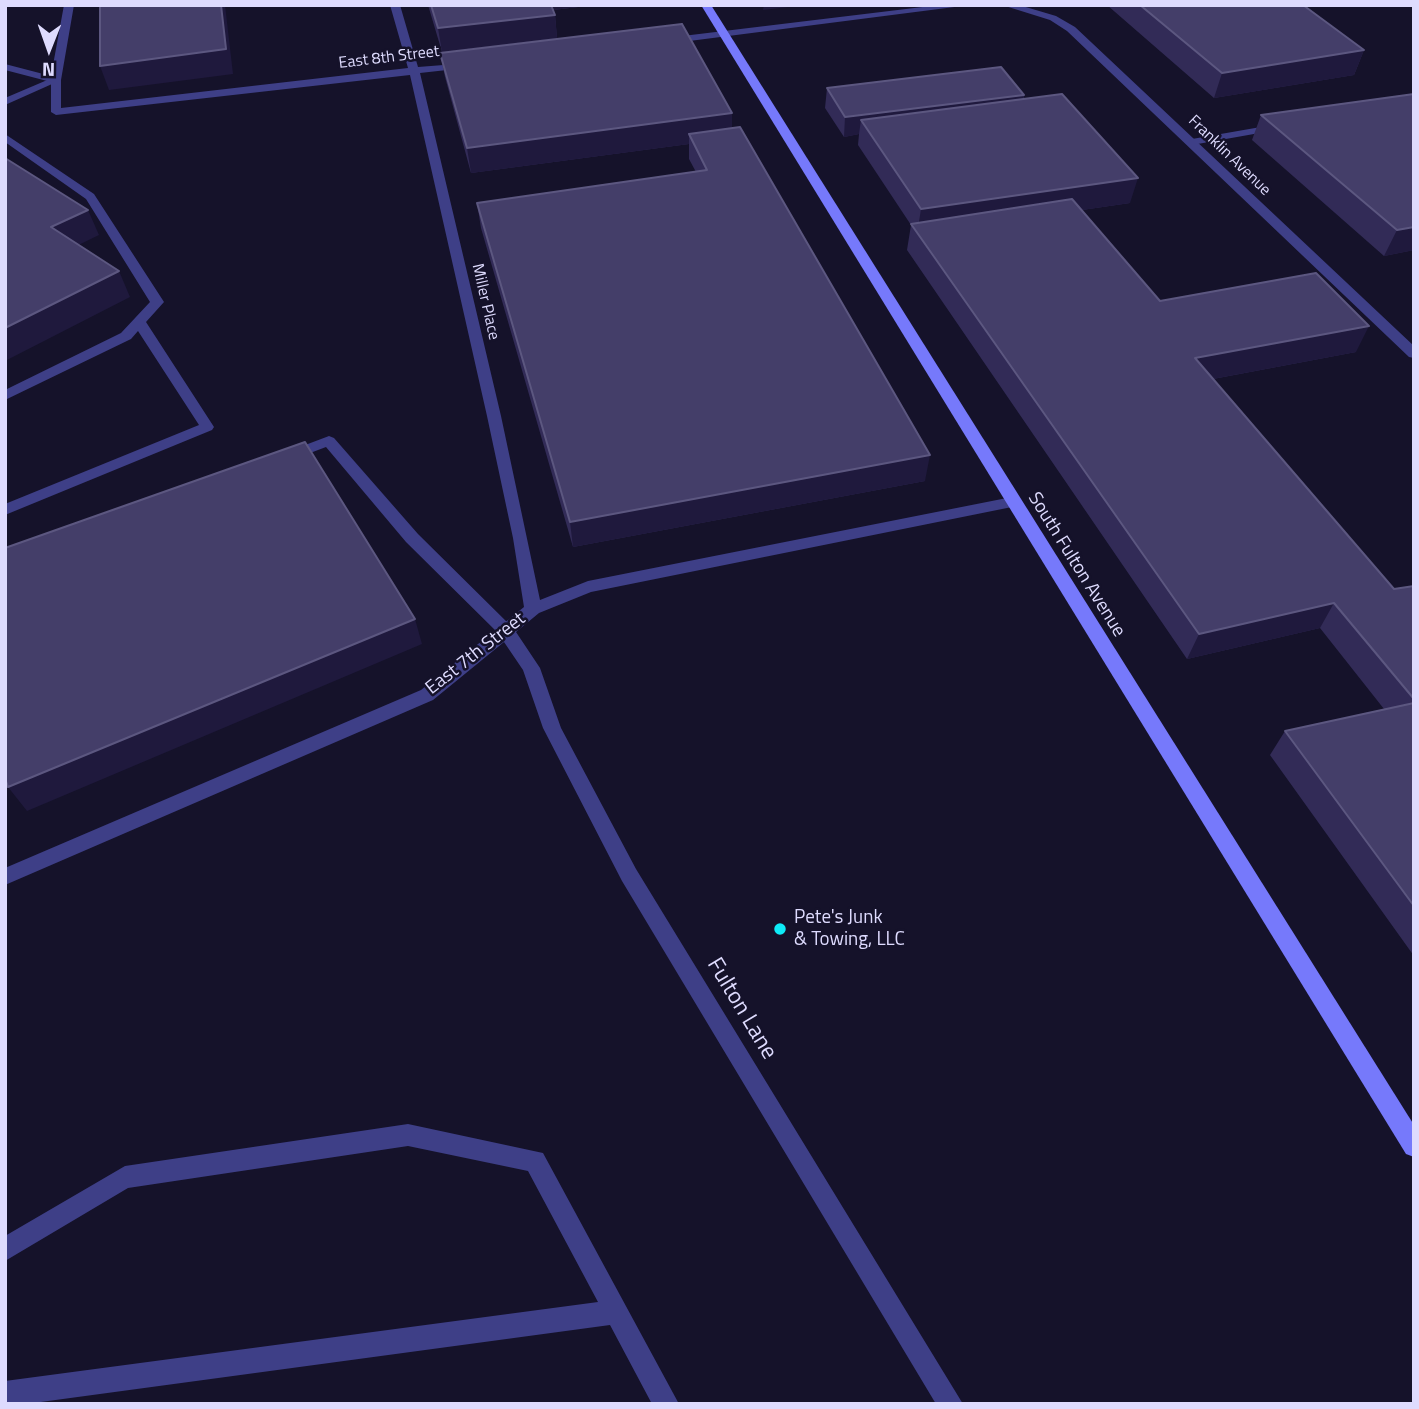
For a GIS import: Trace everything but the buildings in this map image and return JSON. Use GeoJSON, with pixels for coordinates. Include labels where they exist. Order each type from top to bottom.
{"type":"FeatureCollection","features":[{"type":"Feature","properties":{"kind":"main road","name":"South Fulton Avenue"},"geometry":{"type":"LineString","coordinates":[[706,5],[1414,1146]]}},
{"type":"Feature","properties":{"kind":"street"},"geometry":{"type":"LineString","coordinates":[[55,80],[69,5]]}},
{"type":"Feature","properties":{"kind":"street","name":"Miller Place"},"geometry":{"type":"LineString","coordinates":[[395,5],[414,71],[518,524],[533,609]]}},
{"type":"Feature","properties":{"kind":"street"},"geometry":{"type":"LineString","coordinates":[[658,42],[910,8],[965,5]]}},
{"type":"Feature","properties":{"kind":"street","name":"Franklin Avenue"},"geometry":{"type":"LineString","coordinates":[[1015,6],[1053,18],[1071,29],[1414,355]]}},
{"type":"Feature","properties":{"kind":"street","name":"East 8th Street"},"geometry":{"type":"LineString","coordinates":[[55,80],[55,112],[481,63]]}},
{"type":"Feature","properties":{"kind":"street"},"geometry":{"type":"LineString","coordinates":[[5,66],[55,80]]}},
{"type":"Feature","properties":{"kind":"street"},"geometry":{"type":"LineString","coordinates":[[5,102],[55,80]]}},
{"type":"Feature","properties":{"kind":"street"},"geometry":{"type":"LineString","coordinates":[[1192,142],[1297,124]]}},
{"type":"Feature","properties":{"kind":"street"},"geometry":{"type":"LineString","coordinates":[[5,137],[90,197],[157,303],[126,336],[5,396]]}},
{"type":"Feature","properties":{"kind":"street"},"geometry":{"type":"LineString","coordinates":[[5,510],[207,427],[139,322]]}},
{"type":"Feature","properties":{"kind":"street","name":"Fulton Lane"},"geometry":{"type":"LineString","coordinates":[[277,461],[329,440],[412,538],[506,631],[531,668],[552,728],[629,875],[950,1404]]}},
{"type":"Feature","properties":{"kind":"street","name":"East 7th Street"},"geometry":{"type":"LineString","coordinates":[[8,871],[427,695],[533,609],[588,587],[1012,502]]}},
{"type":"Feature","properties":{"kind":"street"},"geometry":{"type":"LineString","coordinates":[[5,1249],[125,1177],[408,1135],[535,1161],[666,1404]]}},
{"type":"Feature","properties":{"kind":"street"},"geometry":{"type":"LineString","coordinates":[[5,1394],[616,1312]]}},
{"type":"Feature","properties":{"kind":"place","name":"Pete's Junk & Towing, LLC"},"geometry":{"type":"Point","coordinates":[780,929]}}]}
